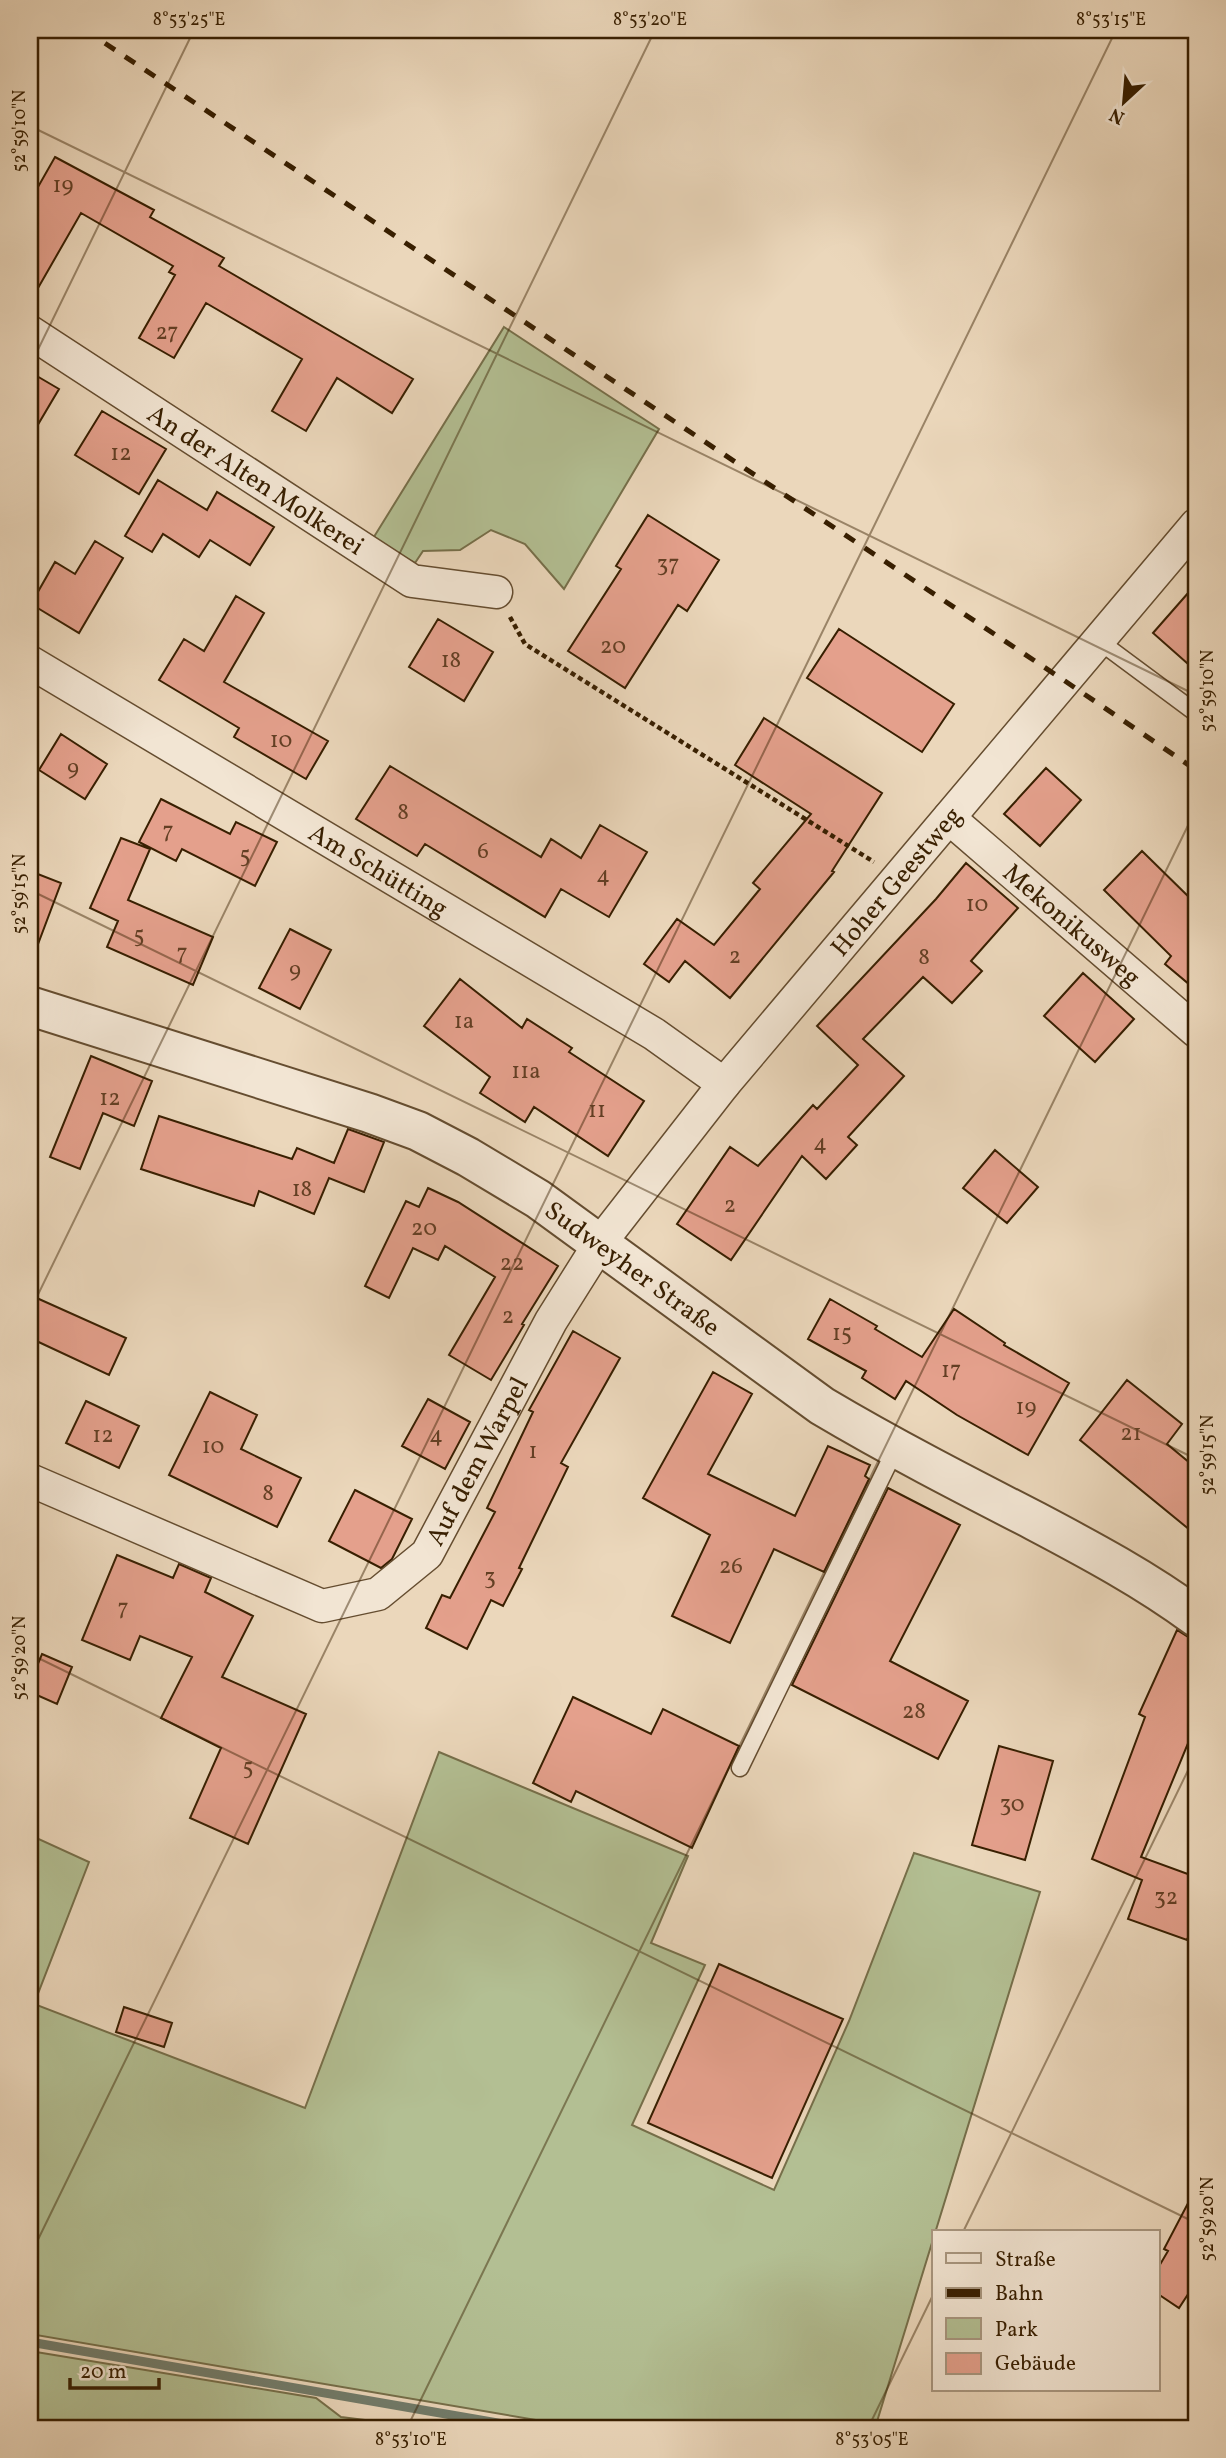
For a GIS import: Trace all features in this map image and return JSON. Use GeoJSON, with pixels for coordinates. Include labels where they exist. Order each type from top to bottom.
{"type":"FeatureCollection","features":[{"type":"Feature","properties":{"kind":"street","name":"An der Alten Molkerei"},"geometry":{"type":"LineString","coordinates":[[30,332],[412,581],[496,592]]}},
{"type":"Feature","properties":{"kind":"street","name":"Hoher Geestweg"},"geometry":{"type":"LineString","coordinates":[[600,1243],[724,1084],[1196,525]]}},
{"type":"Feature","properties":{"kind":"street","name":"Am Schütting"},"geometry":{"type":"LineString","coordinates":[[30,662],[654,1034],[724,1084]]}},
{"type":"Feature","properties":{"kind":"street","name":"Mekonikusweg"},"geometry":{"type":"LineString","coordinates":[[949,818],[1196,1031]]}},
{"type":"Feature","properties":{"kind":"street","name":"Sudweyher Straße"},"geometry":{"type":"LineString","coordinates":[[30,1006],[369,1113],[418,1131],[468,1157],[538,1199],[822,1406],[895,1448],[1090,1550],[1137,1577],[1196,1617]]}},
{"type":"Feature","properties":{"kind":"street","name":"Auf dem Warpel"},"geometry":{"type":"LineString","coordinates":[[30,1480],[322,1606],[378,1594],[427,1554],[551,1321],[600,1243]]}},
{"type":"Feature","properties":{"kind":"lane"},"geometry":{"type":"LineString","coordinates":[[1099,641],[1196,713]]}},
{"type":"Feature","properties":{"kind":"lane"},"geometry":{"type":"LineString","coordinates":[[740,1768],[895,1448]]}},
{"type":"Feature","properties":{"kind":"path"},"geometry":{"type":"LineString","coordinates":[[496,592],[525,644],[899,878]]}},
{"type":"Feature","properties":{"kind":"green space"},"geometry":{"type":"Polygon","coordinates":[[[504,327],[659,429],[564,589],[525,544],[491,530],[460,550],[423,551],[415,563],[372,540],[504,327]]]}},
{"type":"Feature","properties":{"kind":"green space"},"geometry":{"type":"Polygon","coordinates":[[[439,1752],[688,1856],[651,1943],[705,1965],[632,2125],[774,2190],[849,2021],[914,1853],[1040,1892],[936,2230],[932,2230],[932,2243],[875,2428],[583,2428],[30,2334],[30,1835],[89,1862],[34,2004],[305,2108],[439,1752]]]}},
{"type":"Feature","properties":{"kind":"green space"},"geometry":{"type":"Polygon","coordinates":[[[30,2351],[316,2398],[341,2417],[429,2428],[30,2428],[30,2351]]]}},
{"type":"Feature","properties":{"kind":"building"},"geometry":{"type":"Polygon","coordinates":[[[55,157],[154,210],[150,217],[224,258],[219,266],[413,379],[392,413],[337,378],[306,431],[272,411],[302,359],[206,303],[174,358],[139,338],[175,275],[169,272],[173,266],[81,213],[30,302],[30,201],[55,157]]]}},
{"type":"Feature","properties":{"kind":"building"},"geometry":{"type":"Polygon","coordinates":[[[30,372],[59,389],[30,438],[30,372]]]}},
{"type":"Feature","properties":{"kind":"building"},"geometry":{"type":"Polygon","coordinates":[[[102,411],[166,449],[139,494],[75,455],[102,411]]]}},
{"type":"Feature","properties":{"kind":"building"},"geometry":{"type":"Polygon","coordinates":[[[158,480],[207,510],[217,492],[274,527],[250,565],[210,540],[199,557],[163,534],[152,552],[125,536],[158,480]]]}},
{"type":"Feature","properties":{"kind":"building"},"geometry":{"type":"Polygon","coordinates":[[[648,515],[719,560],[687,611],[678,605],[625,688],[568,651],[621,569],[616,566],[648,515]]]}},
{"type":"Feature","properties":{"kind":"building"},"geometry":{"type":"Polygon","coordinates":[[[95,541],[123,558],[79,633],[31,604],[55,562],[75,574],[95,541]]]}},
{"type":"Feature","properties":{"kind":"building"},"geometry":{"type":"Polygon","coordinates":[[[1196,584],[1196,671],[1153,633],[1196,584]]]}},
{"type":"Feature","properties":{"kind":"building"},"geometry":{"type":"Polygon","coordinates":[[[236,596],[264,613],[224,682],[328,741],[306,779],[234,737],[239,728],[159,680],[184,639],[204,651],[236,596]]]}},
{"type":"Feature","properties":{"kind":"building"},"geometry":{"type":"Polygon","coordinates":[[[438,619],[493,652],[464,701],[409,667],[438,619]]]}},
{"type":"Feature","properties":{"kind":"building"},"geometry":{"type":"Polygon","coordinates":[[[839,629],[954,704],[922,752],[807,678],[839,629]]]}},
{"type":"Feature","properties":{"kind":"building"},"geometry":{"type":"Polygon","coordinates":[[[764,718],[882,793],[832,871],[834,872],[730,998],[685,961],[669,982],[644,964],[677,919],[714,945],[760,889],[753,883],[811,814],[735,765],[764,718]]]}},
{"type":"Feature","properties":{"kind":"building"},"geometry":{"type":"Polygon","coordinates":[[[61,734],[107,764],[85,799],[39,770],[61,734]]]}},
{"type":"Feature","properties":{"kind":"building"},"geometry":{"type":"Polygon","coordinates":[[[390,766],[541,857],[551,839],[581,858],[600,825],[647,852],[609,917],[561,889],[545,917],[425,844],[417,856],[356,819],[390,766]]]}},
{"type":"Feature","properties":{"kind":"building"},"geometry":{"type":"Polygon","coordinates":[[[1046,768],[1081,800],[1040,846],[1004,814],[1046,768]]]}},
{"type":"Feature","properties":{"kind":"building"},"geometry":{"type":"Polygon","coordinates":[[[161,799],[230,834],[236,822],[277,842],[255,886],[182,849],[176,861],[139,842],[161,799]]]}},
{"type":"Feature","properties":{"kind":"building"},"geometry":{"type":"Polygon","coordinates":[[[121,838],[150,849],[128,900],[213,937],[193,985],[107,947],[118,921],[90,908],[121,838]]]}},
{"type":"Feature","properties":{"kind":"building"},"geometry":{"type":"Polygon","coordinates":[[[1142,851],[1196,904],[1196,990],[1165,964],[1171,956],[1104,890],[1142,851]]]}},
{"type":"Feature","properties":{"kind":"building"},"geometry":{"type":"Polygon","coordinates":[[[966,863],[1018,908],[971,961],[982,971],[952,1003],[923,977],[863,1039],[904,1076],[848,1137],[857,1145],[826,1179],[802,1156],[731,1260],[677,1224],[730,1147],[758,1166],[813,1105],[817,1109],[858,1065],[817,1026],[936,899],[966,863]]]}},
{"type":"Feature","properties":{"kind":"building"},"geometry":{"type":"Polygon","coordinates":[[[30,871],[61,883],[32,960],[30,960],[30,871]]]}},
{"type":"Feature","properties":{"kind":"building"},"geometry":{"type":"Polygon","coordinates":[[[290,929],[331,950],[300,1009],[259,988],[290,929]]]}},
{"type":"Feature","properties":{"kind":"building"},"geometry":{"type":"Polygon","coordinates":[[[1083,973],[1134,1019],[1095,1062],[1044,1016],[1083,973]]]}},
{"type":"Feature","properties":{"kind":"building"},"geometry":{"type":"Polygon","coordinates":[[[460,979],[522,1028],[527,1019],[572,1048],[569,1052],[644,1101],[608,1156],[534,1107],[525,1122],[480,1093],[490,1077],[424,1026],[460,979]]]}},
{"type":"Feature","properties":{"kind":"building"},"geometry":{"type":"Polygon","coordinates":[[[91,1056],[152,1081],[134,1126],[103,1113],[80,1169],[50,1157],[91,1056]]]}},
{"type":"Feature","properties":{"kind":"building"},"geometry":{"type":"Polygon","coordinates":[[[159,1116],[292,1159],[297,1148],[334,1163],[348,1129],[384,1142],[364,1192],[329,1178],[314,1214],[259,1191],[254,1206],[141,1169],[159,1116]]]}},
{"type":"Feature","properties":{"kind":"building"},"geometry":{"type":"Polygon","coordinates":[[[995,1150],[1038,1187],[1007,1223],[963,1188],[995,1150]]]}},
{"type":"Feature","properties":{"kind":"building"},"geometry":{"type":"Polygon","coordinates":[[[428,1188],[458,1202],[558,1266],[491,1380],[449,1355],[495,1277],[445,1246],[438,1260],[413,1248],[389,1298],[365,1286],[406,1201],[419,1207],[428,1188]]]}},
{"type":"Feature","properties":{"kind":"building"},"geometry":{"type":"Polygon","coordinates":[[[30,1295],[126,1338],[109,1375],[30,1338],[30,1295]]]}},
{"type":"Feature","properties":{"kind":"building"},"geometry":{"type":"Polygon","coordinates":[[[830,1299],[877,1326],[875,1329],[922,1357],[954,1309],[1005,1343],[1004,1345],[1069,1383],[1028,1455],[957,1415],[906,1381],[895,1399],[862,1378],[866,1371],[808,1339],[830,1299]]]}},
{"type":"Feature","properties":{"kind":"building"},"geometry":{"type":"Polygon","coordinates":[[[573,1331],[620,1358],[561,1463],[568,1467],[503,1606],[491,1600],[467,1649],[426,1628],[442,1595],[450,1598],[495,1512],[487,1508],[533,1412],[529,1410],[573,1331]]]}},
{"type":"Feature","properties":{"kind":"building"},"geometry":{"type":"Polygon","coordinates":[[[713,1372],[752,1394],[708,1474],[795,1516],[828,1446],[870,1465],[865,1476],[869,1479],[824,1572],[774,1549],[730,1643],[672,1616],[710,1535],[643,1498],[713,1372]]]}},
{"type":"Feature","properties":{"kind":"building"},"geometry":{"type":"Polygon","coordinates":[[[1127,1380],[1182,1424],[1167,1444],[1196,1468],[1196,1535],[1080,1440],[1127,1380]]]}},
{"type":"Feature","properties":{"kind":"building"},"geometry":{"type":"Polygon","coordinates":[[[210,1392],[257,1415],[241,1449],[301,1478],[277,1527],[169,1475],[210,1392]]]}},
{"type":"Feature","properties":{"kind":"building"},"geometry":{"type":"Polygon","coordinates":[[[428,1399],[470,1422],[445,1469],[402,1446],[428,1399]]]}},
{"type":"Feature","properties":{"kind":"building"},"geometry":{"type":"Polygon","coordinates":[[[86,1401],[139,1426],[119,1468],[66,1443],[86,1401]]]}},
{"type":"Feature","properties":{"kind":"building"},"geometry":{"type":"Polygon","coordinates":[[[888,1488],[960,1525],[890,1661],[968,1701],[938,1759],[792,1685],[888,1488]]]}},
{"type":"Feature","properties":{"kind":"building"},"geometry":{"type":"Polygon","coordinates":[[[355,1490],[412,1519],[392,1559],[381,1568],[329,1541],[355,1490]]]}},
{"type":"Feature","properties":{"kind":"building"},"geometry":{"type":"Polygon","coordinates":[[[117,1555],[173,1578],[179,1564],[211,1578],[205,1592],[253,1616],[222,1677],[306,1714],[248,1844],[190,1818],[221,1748],[161,1718],[192,1657],[140,1636],[130,1660],[82,1640],[117,1555]]]}},
{"type":"Feature","properties":{"kind":"building"},"geometry":{"type":"Polygon","coordinates":[[[1177,1630],[1196,1642],[1196,1724],[1141,1857],[1196,1877],[1196,1915],[1187,1940],[1128,1919],[1142,1880],[1092,1859],[1145,1717],[1139,1714],[1177,1630]]]}},
{"type":"Feature","properties":{"kind":"building"},"geometry":{"type":"Polygon","coordinates":[[[42,1654],[72,1667],[57,1704],[30,1692],[30,1683],[42,1654]]]}},
{"type":"Feature","properties":{"kind":"building"},"geometry":{"type":"Polygon","coordinates":[[[573,1697],[651,1734],[663,1709],[739,1746],[692,1848],[576,1791],[571,1802],[533,1783],[573,1697]]]}},
{"type":"Feature","properties":{"kind":"building"},"geometry":{"type":"Polygon","coordinates":[[[999,1746],[1053,1761],[1025,1860],[972,1845],[999,1746]]]}},
{"type":"Feature","properties":{"kind":"building"},"geometry":{"type":"Polygon","coordinates":[[[719,1964],[843,2019],[772,2178],[648,2123],[719,1964]]]}},
{"type":"Feature","properties":{"kind":"building"},"geometry":{"type":"Polygon","coordinates":[[[124,2007],[172,2023],[164,2047],[116,2032],[124,2007]]]}},
{"type":"Feature","properties":{"kind":"building"},"geometry":{"type":"Polygon","coordinates":[[[1196,2188],[1196,2282],[1179,2308],[1160,2295],[1160,2265],[1168,2251],[1164,2249],[1196,2188]]]}},
{"type":"Feature","properties":{"kind":"waterway"},"geometry":{"type":"LineString","coordinates":[[30,2342],[527,2428]]}},
{"type":"Feature","properties":{"kind":"railway"},"geometry":{"type":"LineString","coordinates":[[85,30],[1196,770]]}}]}
